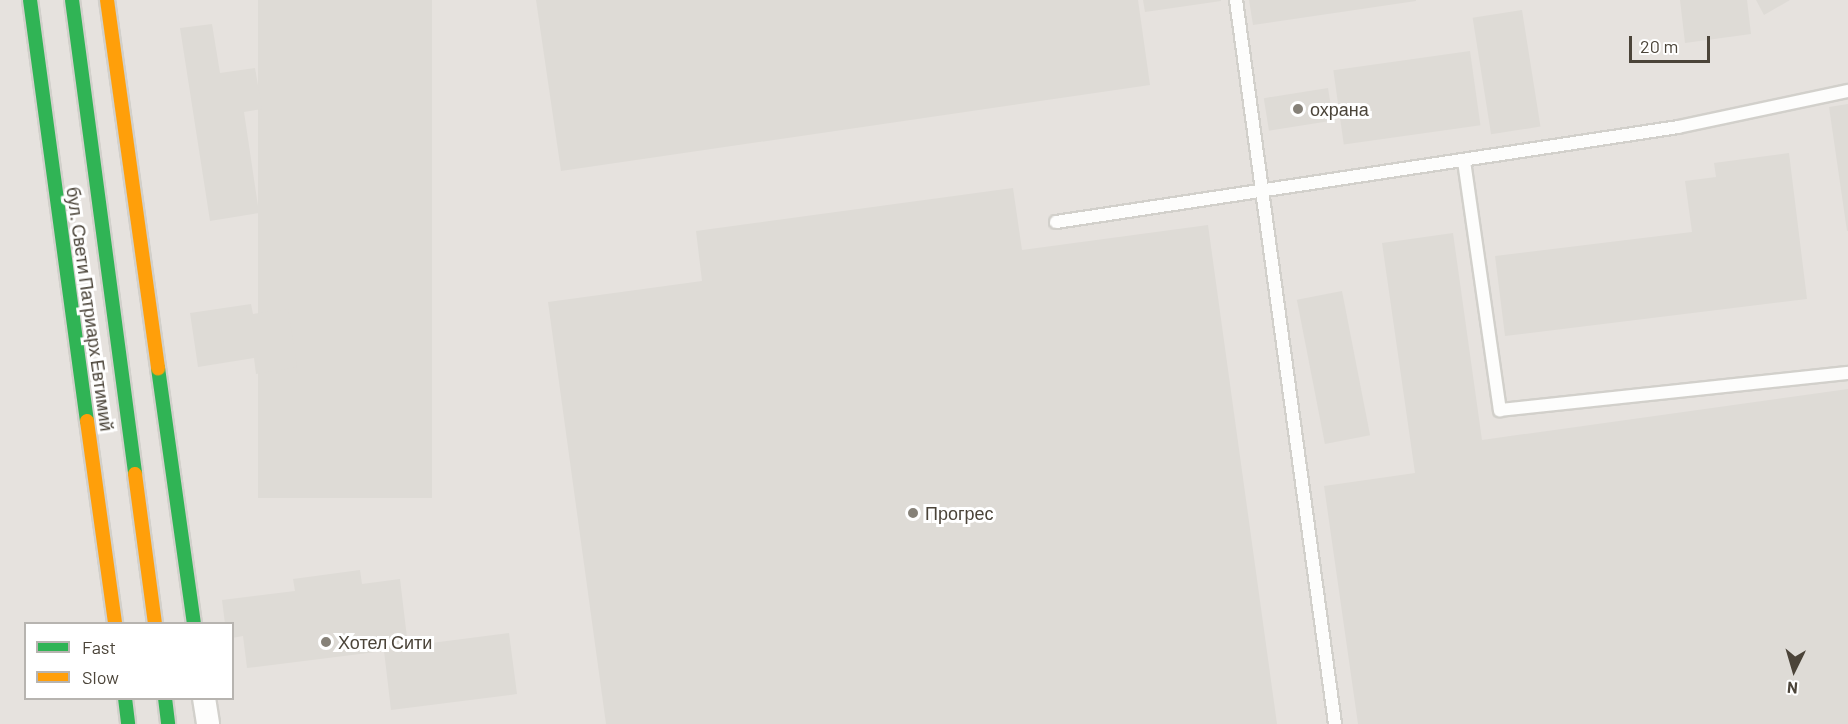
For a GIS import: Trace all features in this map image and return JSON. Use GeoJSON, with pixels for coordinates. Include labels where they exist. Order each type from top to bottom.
{"type":"FeatureCollection","features":[{"type":"Feature","properties":{"kind":"main road","name":"бул. Свети Патриарх Евтимий"},"geometry":{"type":"LineString","coordinates":[[30,0],[115,622]]}},
{"type":"Feature","properties":{"kind":"main road","name":"бул. Свети Патриарх Евтимий"},"geometry":{"type":"LineString","coordinates":[[72,0],[155,622]]}},
{"type":"Feature","properties":{"kind":"main road"},"geometry":{"type":"LineString","coordinates":[[107,0],[194,622]]}},
{"type":"Feature","properties":{"kind":"main road"},"geometry":{"type":"LineString","coordinates":[[125,700],[128,724]]}},
{"type":"Feature","properties":{"kind":"main road"},"geometry":{"type":"LineString","coordinates":[[165,700],[168,724]]}},
{"type":"Feature","properties":{"kind":"street"},"geometry":{"type":"LineString","coordinates":[[204,700],[208,724]]}},
{"type":"Feature","properties":{"kind":"lane"},"geometry":{"type":"LineString","coordinates":[[1236,0],[1335,724]]}},
{"type":"Feature","properties":{"kind":"lane"},"geometry":{"type":"LineString","coordinates":[[1056,222],[1261,193],[1678,127],[1848,91]]}},
{"type":"Feature","properties":{"kind":"lane"},"geometry":{"type":"LineString","coordinates":[[1464,161],[1500,410],[1848,373]]}},
{"type":"Feature","properties":{"kind":"shaded area"},"geometry":{"type":"Polygon","coordinates":[[[0,0],[1848,0],[1848,724],[0,724],[0,0]]]}},
{"type":"Feature","properties":{"kind":"building"},"geometry":{"type":"Polygon","coordinates":[[[258,0],[432,0],[432,498],[258,498],[258,0]]]}},
{"type":"Feature","properties":{"kind":"building"},"geometry":{"type":"Polygon","coordinates":[[[536,0],[1138,0],[1150,85],[561,171],[536,0]]]}},
{"type":"Feature","properties":{"kind":"building"},"geometry":{"type":"Polygon","coordinates":[[[1143,0],[1221,0],[1221,1],[1145,12],[1143,0]]]}},
{"type":"Feature","properties":{"kind":"building"},"geometry":{"type":"Polygon","coordinates":[[[1249,0],[1416,0],[1416,1],[1253,25],[1249,0]]]}},
{"type":"Feature","properties":{"kind":"building"},"geometry":{"type":"Polygon","coordinates":[[[1680,0],[1747,0],[1751,34],[1685,43],[1680,0]]]}},
{"type":"Feature","properties":{"kind":"building"},"geometry":{"type":"Polygon","coordinates":[[[1756,0],[1790,0],[1764,15],[1756,0]]]}},
{"type":"Feature","properties":{"kind":"building"},"geometry":{"type":"Polygon","coordinates":[[[1522,10],[1540,127],[1491,134],[1473,18],[1522,10]]]}},
{"type":"Feature","properties":{"kind":"building"},"geometry":{"type":"Polygon","coordinates":[[[212,24],[220,73],[255,68],[262,109],[244,112],[259,213],[210,221],[180,28],[212,24]]]}},
{"type":"Feature","properties":{"kind":"building"},"geometry":{"type":"Polygon","coordinates":[[[1470,51],[1480,125],[1344,144],[1333,70],[1470,51]]]}},
{"type":"Feature","properties":{"kind":"building","name":"охрана"},"geometry":{"type":"Polygon","coordinates":[[[1328,88],[1333,121],[1269,131],[1264,98],[1328,88]]]}},
{"type":"Feature","properties":{"kind":"building"},"geometry":{"type":"Polygon","coordinates":[[[1848,104],[1848,231],[1847,231],[1829,107],[1848,104]]]}},
{"type":"Feature","properties":{"kind":"building"},"geometry":{"type":"Polygon","coordinates":[[[1789,153],[1807,299],[1505,336],[1495,256],[1692,232],[1685,181],[1716,177],[1714,163],[1789,153]]]}},
{"type":"Feature","properties":{"kind":"building","name":"Прогрес"},"geometry":{"type":"Polygon","coordinates":[[[1013,188],[1022,250],[1208,225],[1277,724],[606,724],[548,302],[702,281],[696,231],[1013,188]]]}},
{"type":"Feature","properties":{"kind":"building"},"geometry":{"type":"Polygon","coordinates":[[[1453,233],[1482,440],[1848,389],[1848,724],[1358,724],[1324,486],[1415,473],[1382,243],[1453,233]]]}},
{"type":"Feature","properties":{"kind":"building"},"geometry":{"type":"Polygon","coordinates":[[[1342,291],[1370,435],[1325,444],[1297,300],[1342,291]]]}},
{"type":"Feature","properties":{"kind":"building"},"geometry":{"type":"Polygon","coordinates":[[[251,304],[253,314],[288,309],[297,367],[256,374],[254,358],[198,367],[190,313],[251,304]]]}},
{"type":"Feature","properties":{"kind":"building","name":"Хотел Сити"},"geometry":{"type":"Polygon","coordinates":[[[360,570],[362,584],[400,579],[408,646],[509,633],[517,694],[391,710],[384,651],[247,668],[243,636],[234,638],[234,622],[225,622],[222,600],[295,591],[293,579],[360,570]]]}},
{"type":"Feature","properties":{"kind":"traffic: fast"},"geometry":{"type":"LineString","coordinates":[[30,0],[87,421]]}},
{"type":"Feature","properties":{"kind":"traffic: fast"},"geometry":{"type":"LineString","coordinates":[[72,0],[135,474]]}},
{"type":"Feature","properties":{"kind":"traffic: fast"},"geometry":{"type":"LineString","coordinates":[[158,368],[194,622]]}},
{"type":"Feature","properties":{"kind":"traffic: fast"},"geometry":{"type":"LineString","coordinates":[[125,700],[128,724]]}},
{"type":"Feature","properties":{"kind":"traffic: fast"},"geometry":{"type":"LineString","coordinates":[[165,700],[168,724]]}},
{"type":"Feature","properties":{"kind":"traffic: slow"},"geometry":{"type":"LineString","coordinates":[[107,0],[158,368]]}},
{"type":"Feature","properties":{"kind":"traffic: slow"},"geometry":{"type":"LineString","coordinates":[[87,421],[115,622]]}},
{"type":"Feature","properties":{"kind":"traffic: slow"},"geometry":{"type":"LineString","coordinates":[[135,474],[155,622]]}},
{"type":"Feature","properties":{"kind":"place","name":"охрана"},"geometry":{"type":"Point","coordinates":[1298,109]}},
{"type":"Feature","properties":{"kind":"place","name":"Прогрес"},"geometry":{"type":"Point","coordinates":[913,513]}},
{"type":"Feature","properties":{"kind":"place","name":"Хотел Сити"},"geometry":{"type":"Point","coordinates":[326,642]}}]}
